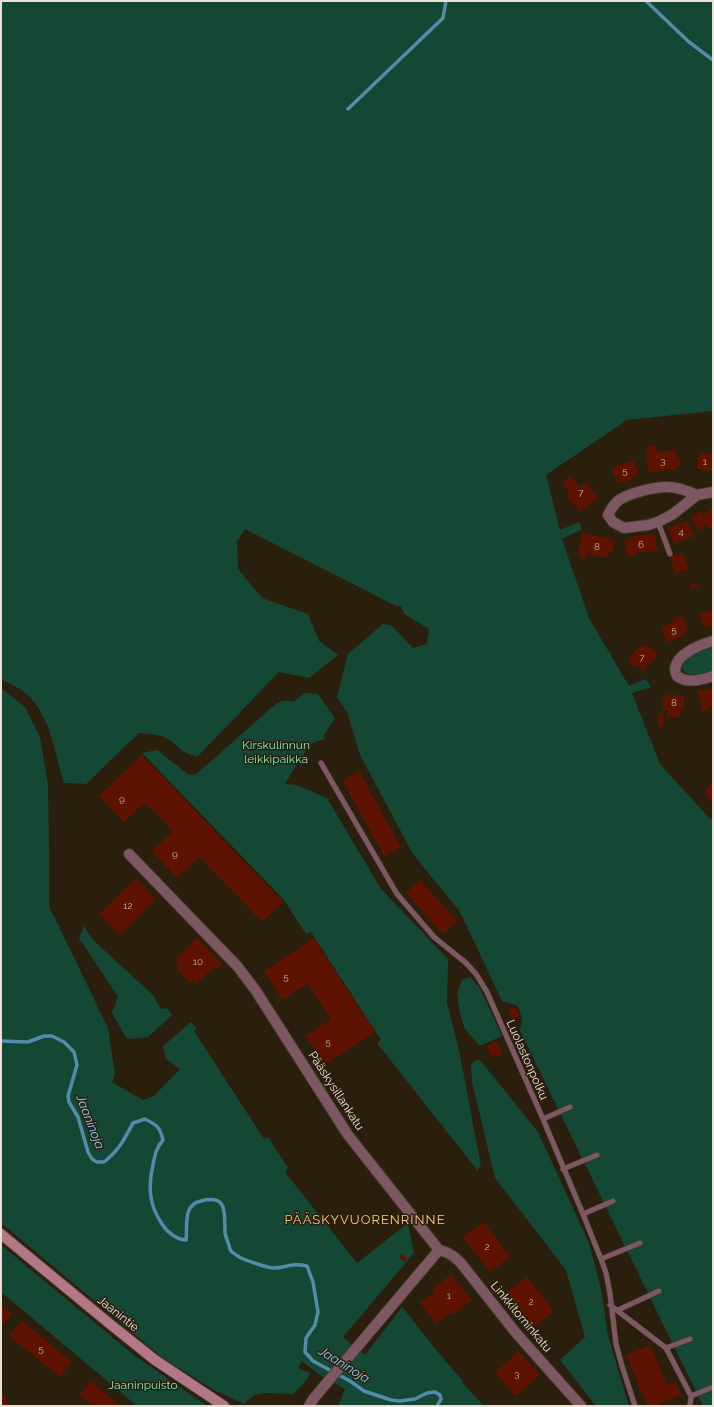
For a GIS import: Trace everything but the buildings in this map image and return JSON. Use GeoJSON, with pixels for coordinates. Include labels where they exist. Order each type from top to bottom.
{"type":"FeatureCollection","features":[{"type":"Feature","properties":{"kind":"main road","name":"Jaanintie"},"geometry":{"type":"LineString","coordinates":[[1,1234],[144,1351],[224,1406]]}},
{"type":"Feature","properties":{"kind":"street"},"geometry":{"type":"LineString","coordinates":[[697,494],[673,514],[658,522],[648,525],[624,528],[613,522],[608,515],[612,507],[619,500],[650,490],[667,487],[697,494],[713,492]]}},
{"type":"Feature","properties":{"kind":"street"},"geometry":{"type":"LineString","coordinates":[[713,641],[700,646],[683,656],[678,660],[674,669],[677,676],[684,680],[699,680],[713,676]]}},
{"type":"Feature","properties":{"kind":"street","name":"Pääskysillankatu"},"geometry":{"type":"LineString","coordinates":[[129,854],[238,968],[256,991],[348,1134],[439,1250]]}},
{"type":"Feature","properties":{"kind":"street"},"geometry":{"type":"LineString","coordinates":[[311,1402],[439,1250]]}},
{"type":"Feature","properties":{"kind":"street","name":"Linkkitorninkatu"},"geometry":{"type":"LineString","coordinates":[[439,1250],[447,1251],[460,1262],[516,1333],[581,1406]]}},
{"type":"Feature","properties":{"kind":"lane"},"geometry":{"type":"LineString","coordinates":[[658,522],[670,554]]}},
{"type":"Feature","properties":{"kind":"lane","name":"Luolastonpolku"},"geometry":{"type":"LineString","coordinates":[[321,763],[397,894],[434,937],[466,963],[476,974],[487,992],[543,1119],[601,1259],[606,1273],[618,1351],[635,1406]]}},
{"type":"Feature","properties":{"kind":"lane"},"geometry":{"type":"LineString","coordinates":[[543,1119],[570,1107]]}},
{"type":"Feature","properties":{"kind":"lane"},"geometry":{"type":"LineString","coordinates":[[563,1169],[596,1155]]}},
{"type":"Feature","properties":{"kind":"lane"},"geometry":{"type":"LineString","coordinates":[[583,1214],[613,1201]]}},
{"type":"Feature","properties":{"kind":"lane"},"geometry":{"type":"LineString","coordinates":[[601,1259],[640,1243]]}},
{"type":"Feature","properties":{"kind":"lane"},"geometry":{"type":"LineString","coordinates":[[618,1310],[659,1291]]}},
{"type":"Feature","properties":{"kind":"lane"},"geometry":{"type":"LineString","coordinates":[[610,1306],[618,1310],[666,1348],[691,1396],[690,1406]]}},
{"type":"Feature","properties":{"kind":"lane"},"geometry":{"type":"LineString","coordinates":[[666,1348],[690,1339]]}},
{"type":"Feature","properties":{"kind":"lane"},"geometry":{"type":"LineString","coordinates":[[691,1396],[713,1387]]}},
{"type":"Feature","properties":{"kind":"green space"},"geometry":{"type":"Polygon","coordinates":[[[1,1],[713,1],[713,411],[627,420],[546,475],[560,530],[579,522],[582,529],[562,539],[589,618],[629,686],[646,679],[651,687],[632,693],[660,764],[710,819],[713,818],[713,1406],[703,1406],[520,1031],[522,1018],[518,1006],[502,1001],[460,912],[413,854],[360,755],[347,712],[337,697],[348,654],[383,624],[391,625],[413,648],[427,644],[429,629],[404,614],[401,606],[396,606],[245,529],[237,541],[238,569],[262,598],[308,614],[319,641],[338,655],[309,678],[279,672],[198,756],[193,756],[185,752],[165,737],[154,734],[139,733],[86,784],[64,783],[52,738],[37,706],[24,692],[1,679],[1,1]]]}},
{"type":"Feature","properties":{"kind":"green space"},"geometry":{"type":"Polygon","coordinates":[[[713,646],[713,671],[697,675],[685,673],[682,668],[684,660],[698,651],[713,646]]]}},
{"type":"Feature","properties":{"kind":"green space"},"geometry":{"type":"Polygon","coordinates":[[[1,688],[25,707],[40,737],[48,785],[49,906],[108,1028],[115,1074],[112,1082],[143,1100],[154,1096],[180,1069],[166,1059],[163,1046],[191,1022],[197,1029],[194,1031],[264,1139],[268,1137],[288,1168],[285,1172],[357,1263],[408,1223],[414,1253],[343,1337],[365,1355],[402,1307],[463,1381],[462,1382],[484,1406],[338,1406],[345,1389],[321,1376],[302,1361],[298,1368],[311,1373],[301,1387],[292,1394],[267,1393],[254,1395],[244,1404],[216,1391],[164,1359],[1,1223],[1,688]]]}},
{"type":"Feature","properties":{"kind":"green space","name":"Kirskulinnun leikkipaikka"},"geometry":{"type":"Polygon","coordinates":[[[305,693],[318,694],[334,717],[334,720],[324,735],[325,739],[312,744],[307,748],[302,760],[298,762],[285,784],[296,785],[327,798],[381,889],[448,959],[447,1003],[460,1055],[481,1166],[477,1170],[377,1043],[381,1040],[311,932],[306,934],[284,900],[142,753],[157,750],[189,775],[195,775],[277,703],[287,700],[293,702],[305,693]]]}},
{"type":"Feature","properties":{"kind":"green space"},"geometry":{"type":"Polygon","coordinates":[[[84,926],[93,940],[153,995],[161,1009],[167,1008],[172,1015],[148,1037],[127,1039],[112,1013],[118,997],[79,938],[84,926]]]}},
{"type":"Feature","properties":{"kind":"green space"},"geometry":{"type":"Polygon","coordinates":[[[470,977],[480,988],[502,1036],[480,1046],[465,1029],[460,1014],[457,993],[462,980],[470,977]]]}},
{"type":"Feature","properties":{"kind":"green space"},"geometry":{"type":"Polygon","coordinates":[[[480,1060],[538,1132],[589,1243],[601,1289],[608,1336],[629,1406],[596,1406],[560,1360],[585,1337],[566,1270],[495,1178],[472,1082],[471,1066],[474,1061],[480,1060]]]}},
{"type":"Feature","properties":{"kind":"green space","name":"Jaaninpuisto"},"geometry":{"type":"Polygon","coordinates":[[[1,1245],[134,1355],[207,1406],[137,1406],[1,1292],[1,1245]]]}},
{"type":"Feature","properties":{"kind":"waterway"},"geometry":{"type":"LineString","coordinates":[[348,109],[443,18],[446,1]]}},
{"type":"Feature","properties":{"kind":"waterway"},"geometry":{"type":"LineString","coordinates":[[646,1],[689,42],[713,60]]}},
{"type":"Feature","properties":{"kind":"waterway","name":"Jaaninoja"},"geometry":{"type":"LineString","coordinates":[[1,1041],[28,1042],[44,1036],[52,1036],[64,1042],[74,1052],[77,1065],[68,1096],[69,1102],[78,1117],[88,1152],[92,1159],[97,1162],[104,1162],[114,1153],[124,1140],[133,1123],[145,1119],[157,1127],[161,1132],[163,1140],[157,1149],[154,1158],[150,1188],[154,1210],[169,1233],[186,1240],[188,1211],[195,1203],[216,1200],[221,1203],[223,1207],[225,1233],[230,1250],[233,1253],[243,1259],[270,1268],[292,1265],[307,1266],[313,1282],[318,1312],[315,1325],[306,1338],[305,1352],[313,1361],[350,1381],[364,1391],[391,1400],[400,1401],[415,1399],[427,1393],[435,1392],[440,1395],[441,1399],[437,1406]]}},
{"type":"Feature","properties":{"kind":"district","name":"PÄÄSKYVUORENRINNE"},"geometry":{"type":"Point","coordinates":[365,1220]}}]}
